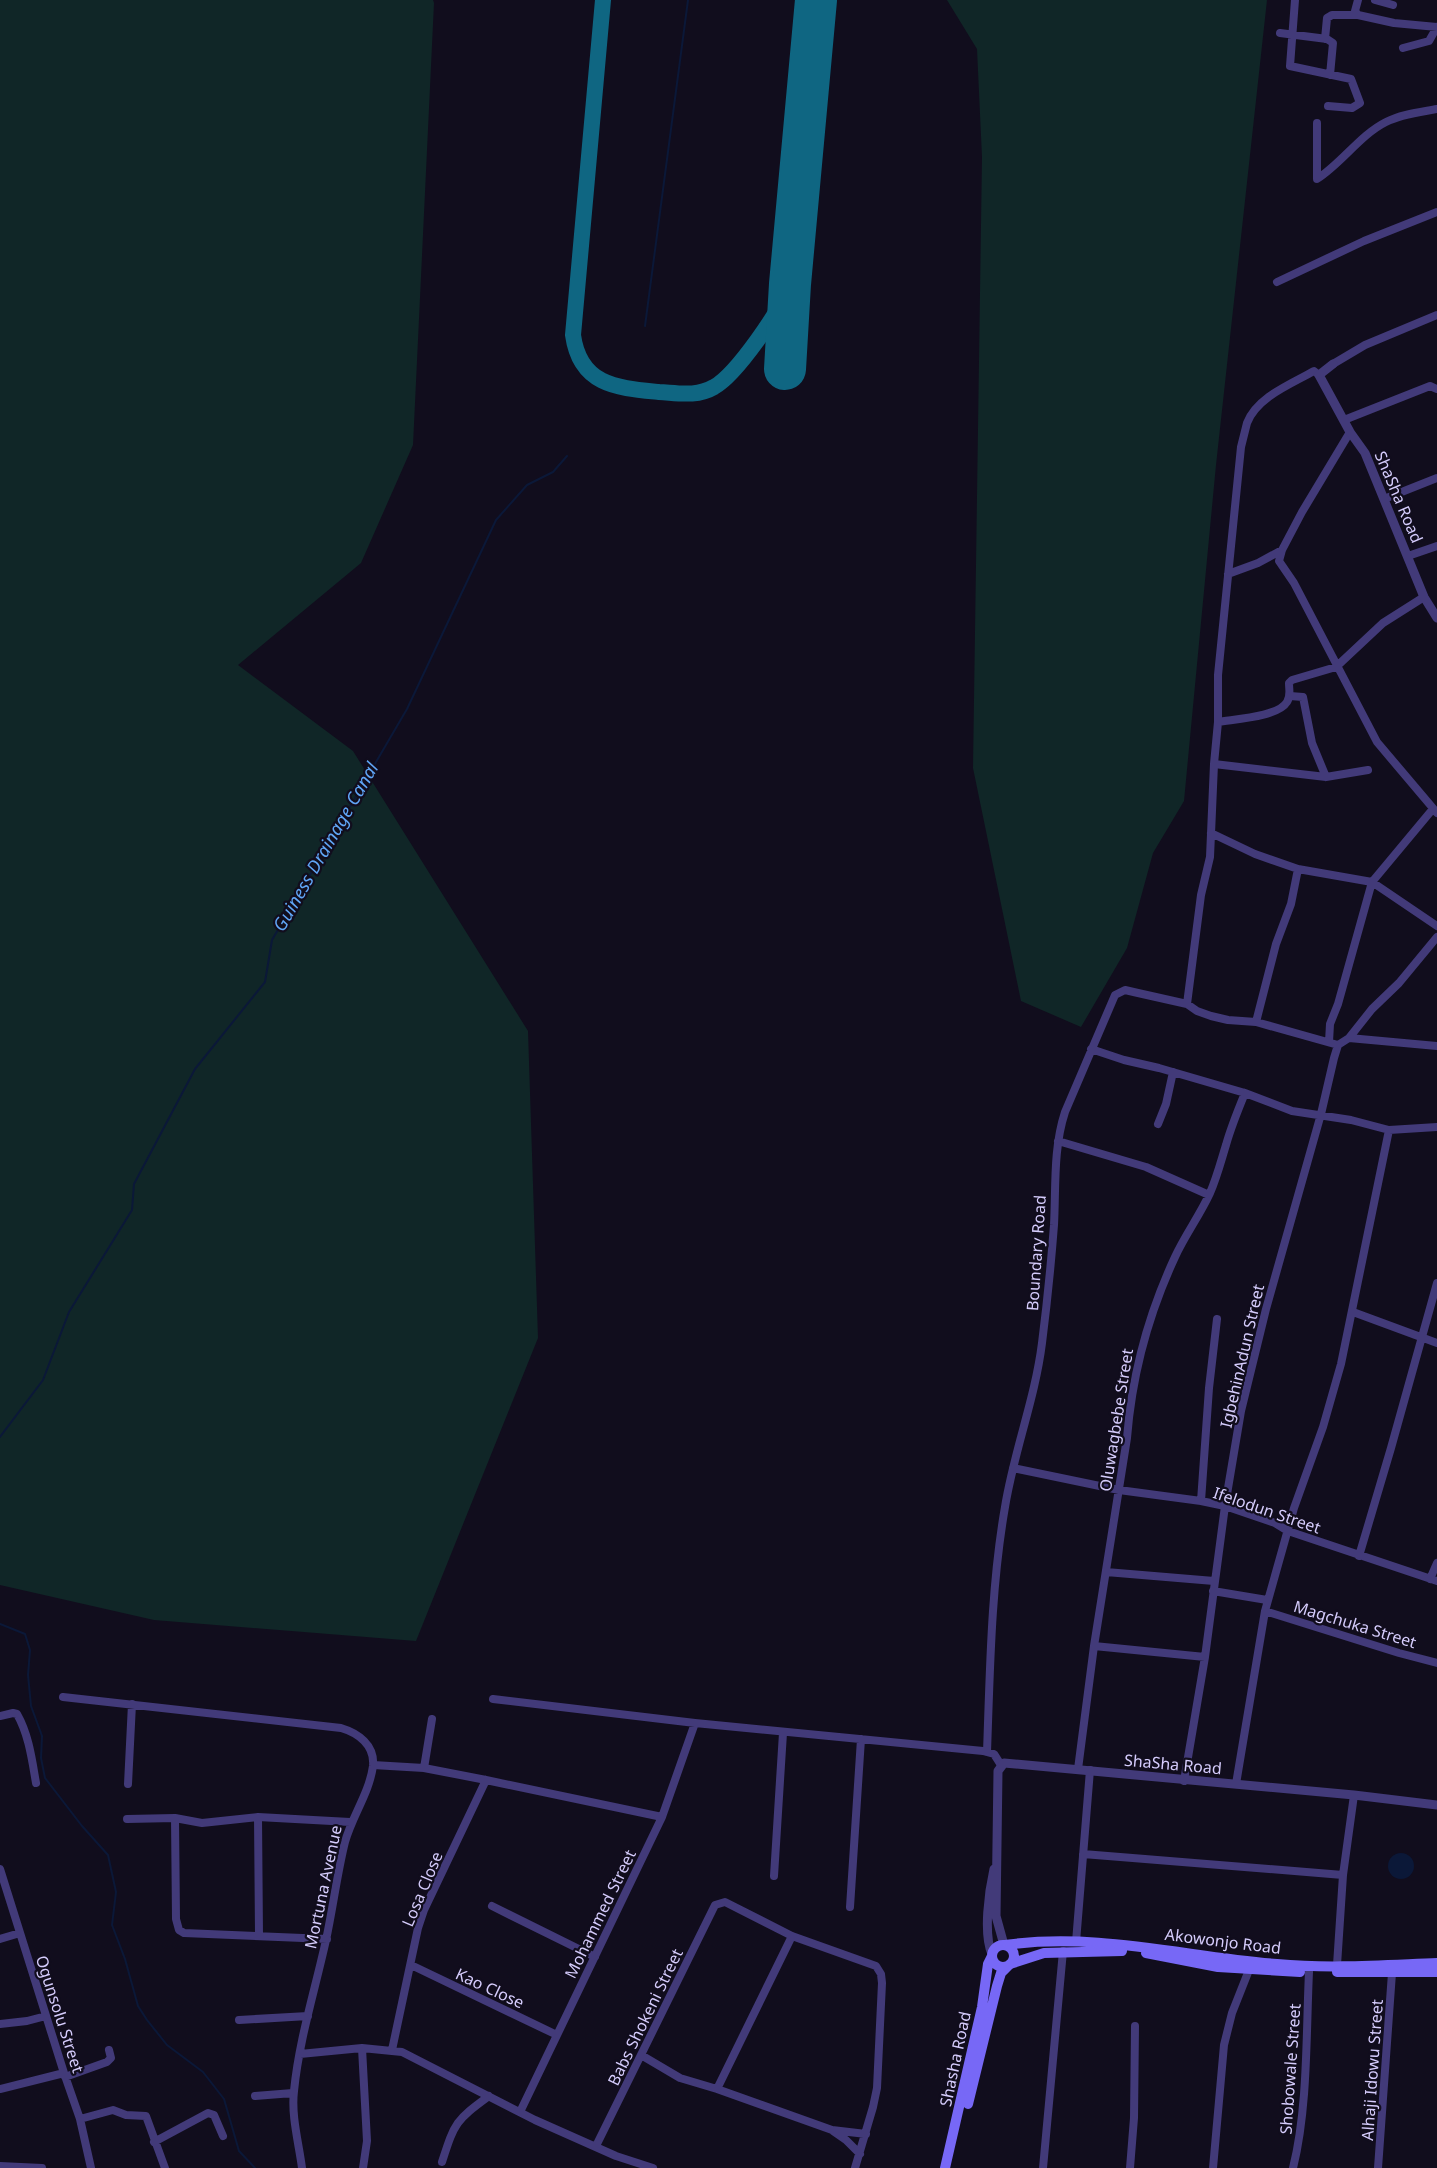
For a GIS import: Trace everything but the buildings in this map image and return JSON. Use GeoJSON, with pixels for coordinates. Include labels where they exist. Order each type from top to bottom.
{"type":"FeatureCollection","features":[{"type":"Feature","properties":{"kind":"main road","name":"Akowonjo Road"},"geometry":{"type":"LineString","coordinates":[[1005,1945],[1076,1942],[1148,1947],[1242,1966],[1310,1972],[1437,1972]]}},
{"type":"Feature","properties":{"kind":"main road"},"geometry":{"type":"LineString","coordinates":[[1005,1945],[1014,1953],[1009,1965],[1002,1967],[996,1964],[992,1955],[998,1946],[1005,1945]]}},
{"type":"Feature","properties":{"kind":"main road","name":"Akowonjo Road"},"geometry":{"type":"LineString","coordinates":[[1009,1965],[1044,1953],[1117,1950],[1142,1952],[1218,1967],[1437,1963]]}},
{"type":"Feature","properties":{"kind":"main road","name":"Shasha Road"},"geometry":{"type":"LineString","coordinates":[[945,2168],[982,2007],[988,1964],[992,1955]]}},
{"type":"Feature","properties":{"kind":"main road","name":"Shasha Road"},"geometry":{"type":"LineString","coordinates":[[953,2168],[997,1986],[1001,1973],[1009,1965]]}},
{"type":"Feature","properties":{"kind":"street"},"geometry":{"type":"LineString","coordinates":[[1295,0],[1290,66],[1351,79],[1360,103],[1352,108],[1328,106]]}},
{"type":"Feature","properties":{"kind":"street"},"geometry":{"type":"LineString","coordinates":[[1358,0],[1355,11],[1358,15]]}},
{"type":"Feature","properties":{"kind":"street"},"geometry":{"type":"LineString","coordinates":[[1375,0],[1393,4]]}},
{"type":"Feature","properties":{"kind":"street"},"geometry":{"type":"LineString","coordinates":[[1325,39],[1327,18],[1332,15],[1358,15],[1395,24],[1437,27],[1429,41],[1403,48]]}},
{"type":"Feature","properties":{"kind":"street"},"geometry":{"type":"LineString","coordinates":[[1280,33],[1325,39],[1333,43],[1330,75]]}},
{"type":"Feature","properties":{"kind":"street"},"geometry":{"type":"LineString","coordinates":[[1317,123],[1317,179],[1331,170],[1368,135],[1387,122],[1414,113],[1437,110]]}},
{"type":"Feature","properties":{"kind":"street"},"geometry":{"type":"LineString","coordinates":[[1277,282],[1364,241],[1437,213]]}},
{"type":"Feature","properties":{"kind":"street"},"geometry":{"type":"LineString","coordinates":[[1187,1004],[1201,895],[1210,857],[1218,722],[1218,675],[1241,447],[1248,422],[1257,407],[1273,394],[1314,371],[1319,375],[1365,345],[1437,315]]}},
{"type":"Feature","properties":{"kind":"street","name":"ShaSha Road"},"geometry":{"type":"LineString","coordinates":[[1319,375],[1350,432],[1365,453],[1424,597],[1437,618]]}},
{"type":"Feature","properties":{"kind":"street"},"geometry":{"type":"LineString","coordinates":[[1344,420],[1430,386],[1437,389]]}},
{"type":"Feature","properties":{"kind":"street"},"geometry":{"type":"LineString","coordinates":[[1329,1042],[1330,1024],[1338,1004],[1372,882],[1435,811],[1377,742],[1294,583],[1279,561],[1282,550],[1350,432]]}},
{"type":"Feature","properties":{"kind":"street"},"geometry":{"type":"LineString","coordinates":[[1384,499],[1437,478]]}},
{"type":"Feature","properties":{"kind":"street"},"geometry":{"type":"LineString","coordinates":[[1408,556],[1437,546]]}},
{"type":"Feature","properties":{"kind":"street"},"geometry":{"type":"LineString","coordinates":[[1228,574],[1258,563],[1282,550]]}},
{"type":"Feature","properties":{"kind":"street"},"geometry":{"type":"LineString","coordinates":[[1218,722],[1274,712],[1286,705],[1290,696],[1289,683],[1292,680],[1336,667],[1383,623],[1424,597]]}},
{"type":"Feature","properties":{"kind":"street"},"geometry":{"type":"LineString","coordinates":[[1290,696],[1303,696],[1312,743],[1326,777]]}},
{"type":"Feature","properties":{"kind":"street"},"geometry":{"type":"LineString","coordinates":[[1214,764],[1326,777],[1368,770]]}},
{"type":"Feature","properties":{"kind":"street"},"geometry":{"type":"LineString","coordinates":[[1211,833],[1255,854],[1298,869],[1372,882],[1437,926]]}},
{"type":"Feature","properties":{"kind":"street"},"geometry":{"type":"LineString","coordinates":[[1256,1022],[1276,944],[1291,904],[1298,869]]}},
{"type":"Feature","properties":{"kind":"street"},"geometry":{"type":"LineString","coordinates":[[1338,1045],[1349,1038],[1372,1009],[1400,983],[1437,937]]}},
{"type":"Feature","properties":{"kind":"street","name":"Boundary Road"},"geometry":{"type":"LineString","coordinates":[[987,1752],[996,1573],[1005,1506],[1037,1378],[1054,1224],[1058,1142],[1065,1112],[1115,995],[1120,991],[1138,993],[1187,1004],[1211,1016],[1256,1022],[1338,1045]]}},
{"type":"Feature","properties":{"kind":"street"},"geometry":{"type":"LineString","coordinates":[[1349,1038],[1437,1046]]}},
{"type":"Feature","properties":{"kind":"street","name":"IgbehinAdun Street"},"geometry":{"type":"LineString","coordinates":[[1184,1780],[1241,1411],[1263,1320],[1338,1045]]}},
{"type":"Feature","properties":{"kind":"street"},"geometry":{"type":"LineString","coordinates":[[1091,1049],[1245,1093],[1292,1111],[1321,1114],[1389,1130],[1437,1127]]}},
{"type":"Feature","properties":{"kind":"street"},"geometry":{"type":"LineString","coordinates":[[1158,1124],[1166,1104],[1173,1072]]}},
{"type":"Feature","properties":{"kind":"street","name":"Oluwagbebe Street"},"geometry":{"type":"LineString","coordinates":[[1078,1769],[1094,1646],[1127,1438],[1129,1408],[1142,1343],[1156,1298],[1209,1195],[1245,1093]]}},
{"type":"Feature","properties":{"kind":"street"},"geometry":{"type":"LineString","coordinates":[[1236,1784],[1264,1611],[1341,1364],[1389,1130]]}},
{"type":"Feature","properties":{"kind":"street"},"geometry":{"type":"LineString","coordinates":[[1058,1142],[1146,1167],[1209,1195]]}},
{"type":"Feature","properties":{"kind":"street"},"geometry":{"type":"LineString","coordinates":[[1359,1556],[1423,1338],[1437,1282]]}},
{"type":"Feature","properties":{"kind":"street"},"geometry":{"type":"LineString","coordinates":[[1353,1312],[1437,1343]]}},
{"type":"Feature","properties":{"kind":"street"},"geometry":{"type":"LineString","coordinates":[[1201,1501],[1209,1388],[1217,1319]]}},
{"type":"Feature","properties":{"kind":"street","name":"Ifelodun Street"},"geometry":{"type":"LineString","coordinates":[[1013,1468],[1119,1490],[1225,1506],[1275,1523],[1288,1532],[1434,1580]]}},
{"type":"Feature","properties":{"kind":"street"},"geometry":{"type":"LineString","coordinates":[[1434,1580],[1437,1563]]}},
{"type":"Feature","properties":{"kind":"street"},"geometry":{"type":"LineString","coordinates":[[1106,1572],[1214,1581]]}},
{"type":"Feature","properties":{"kind":"street"},"geometry":{"type":"LineString","coordinates":[[1213,1592],[1267,1600]]}},
{"type":"Feature","properties":{"kind":"street","name":"Magchuka Street"},"geometry":{"type":"LineString","coordinates":[[1264,1611],[1437,1663]]}},
{"type":"Feature","properties":{"kind":"street"},"geometry":{"type":"LineString","coordinates":[[1094,1646],[1204,1657]]}},
{"type":"Feature","properties":{"kind":"street"},"geometry":{"type":"LineString","coordinates":[[63,1697],[341,1728],[354,1732],[363,1739],[369,1748],[373,1765],[424,1768],[662,1817]]}},
{"type":"Feature","properties":{"kind":"street"},"geometry":{"type":"LineString","coordinates":[[493,1700],[994,1754],[1001,1765],[998,1771],[996,1916],[1005,1945]]}},
{"type":"Feature","properties":{"kind":"street"},"geometry":{"type":"LineString","coordinates":[[128,1784],[132,1704]]}},
{"type":"Feature","properties":{"kind":"street"},"geometry":{"type":"LineString","coordinates":[[0,1716],[13,1713],[20,1718],[28,1741],[36,1783]]}},
{"type":"Feature","properties":{"kind":"street"},"geometry":{"type":"LineString","coordinates":[[424,1768],[432,1719]]}},
{"type":"Feature","properties":{"kind":"street","name":"Mohammed Street"},"geometry":{"type":"LineString","coordinates":[[520,2112],[662,1817],[695,1723]]}},
{"type":"Feature","properties":{"kind":"street"},"geometry":{"type":"LineString","coordinates":[[774,1876],[783,1732]]}},
{"type":"Feature","properties":{"kind":"street"},"geometry":{"type":"LineString","coordinates":[[850,1907],[861,1739]]}},
{"type":"Feature","properties":{"kind":"street","name":"ShaSha Road"},"geometry":{"type":"LineString","coordinates":[[1001,1765],[1022,1763],[1437,1805]]}},
{"type":"Feature","properties":{"kind":"street","name":"Mortuna Avenue"},"geometry":{"type":"LineString","coordinates":[[302,2168],[293,2093],[308,2016],[327,1939],[341,1856],[350,1822],[360,1808],[373,1765]]}},
{"type":"Feature","properties":{"kind":"street"},"geometry":{"type":"LineString","coordinates":[[1076,1942],[1090,1770]]}},
{"type":"Feature","properties":{"kind":"street","name":"Losa Close"},"geometry":{"type":"LineString","coordinates":[[392,2050],[418,1928],[424,1910],[486,1780]]}},
{"type":"Feature","properties":{"kind":"street"},"geometry":{"type":"LineString","coordinates":[[1337,1965],[1343,1875],[1354,1795]]}},
{"type":"Feature","properties":{"kind":"street"},"geometry":{"type":"LineString","coordinates":[[126,1819],[175,1818],[202,1823],[258,1817],[350,1822]]}},
{"type":"Feature","properties":{"kind":"street"},"geometry":{"type":"LineString","coordinates":[[258,1817],[259,1935]]}},
{"type":"Feature","properties":{"kind":"street"},"geometry":{"type":"LineString","coordinates":[[175,1818],[176,1920],[179,1930],[189,1935],[259,1935],[327,1939]]}},
{"type":"Feature","properties":{"kind":"street"},"geometry":{"type":"LineString","coordinates":[[1083,1854],[1343,1875]]}},
{"type":"Feature","properties":{"kind":"street"},"geometry":{"type":"LineString","coordinates":[[992,1955],[987,1934],[990,1892],[997,1858]]}},
{"type":"Feature","properties":{"kind":"street","name":"Ogunsolu Street"},"geometry":{"type":"LineString","coordinates":[[0,1869],[64,2075],[80,2119],[91,2168]]}},
{"type":"Feature","properties":{"kind":"street","name":"Babs Shokeni Street"},"geometry":{"type":"LineString","coordinates":[[596,2146],[715,1905],[725,1902],[792,1936]]}},
{"type":"Feature","properties":{"kind":"street"},"geometry":{"type":"LineString","coordinates":[[492,1906],[595,1957]]}},
{"type":"Feature","properties":{"kind":"street"},"geometry":{"type":"LineString","coordinates":[[0,1939],[20,1933]]}},
{"type":"Feature","properties":{"kind":"street"},"geometry":{"type":"LineString","coordinates":[[717,2089],[792,1936],[876,1966],[882,1983],[877,2088],[855,2168]]}},
{"type":"Feature","properties":{"kind":"street"},"geometry":{"type":"LineString","coordinates":[[1043,2168],[1063,1951]]}},
{"type":"Feature","properties":{"kind":"street","name":"Kao Close"},"geometry":{"type":"LineString","coordinates":[[411,1965],[557,2035]]}},
{"type":"Feature","properties":{"kind":"street"},"geometry":{"type":"LineString","coordinates":[[1213,2168],[1224,2045],[1242,1966]]}},
{"type":"Feature","properties":{"kind":"street","name":"Shobowale Street"},"geometry":{"type":"LineString","coordinates":[[1293,2168],[1302,2106],[1310,1972]]}},
{"type":"Feature","properties":{"kind":"street","name":"Alhaji Idowu Street"},"geometry":{"type":"LineString","coordinates":[[1378,2168],[1392,1973]]}},
{"type":"Feature","properties":{"kind":"street"},"geometry":{"type":"LineString","coordinates":[[0,2024],[46,2016]]}},
{"type":"Feature","properties":{"kind":"street"},"geometry":{"type":"LineString","coordinates":[[239,2020],[308,2016]]}},
{"type":"Feature","properties":{"kind":"street"},"geometry":{"type":"LineString","coordinates":[[1130,2168],[1134,2118],[1136,2026]]}},
{"type":"Feature","properties":{"kind":"street"},"geometry":{"type":"LineString","coordinates":[[362,2048],[367,2141],[363,2168]]}},
{"type":"Feature","properties":{"kind":"street"},"geometry":{"type":"LineString","coordinates":[[300,2054],[362,2048],[402,2052],[552,2128],[616,2156],[653,2168]]}},
{"type":"Feature","properties":{"kind":"street"},"geometry":{"type":"LineString","coordinates":[[0,2089],[64,2075],[107,2062],[111,2058],[109,2049]]}},
{"type":"Feature","properties":{"kind":"street"},"geometry":{"type":"LineString","coordinates":[[641,2055],[680,2078],[832,2130],[866,2134]]}},
{"type":"Feature","properties":{"kind":"street"},"geometry":{"type":"LineString","coordinates":[[255,2096],[293,2093]]}},
{"type":"Feature","properties":{"kind":"street"},"geometry":{"type":"LineString","coordinates":[[442,2162],[457,2121],[489,2096]]}},
{"type":"Feature","properties":{"kind":"street"},"geometry":{"type":"LineString","coordinates":[[80,2119],[113,2110],[126,2115],[146,2116],[165,2168]]}},
{"type":"Feature","properties":{"kind":"street"},"geometry":{"type":"LineString","coordinates":[[154,2142],[208,2113],[214,2115],[223,2136]]}},
{"type":"Feature","properties":{"kind":"street"},"geometry":{"type":"LineString","coordinates":[[832,2130],[860,2154]]}},
{"type":"Feature","properties":{"kind":"street"},"geometry":{"type":"LineString","coordinates":[[0,2166],[42,2168]]}},
{"type":"Feature","properties":{"kind":"green space"},"geometry":{"type":"Polygon","coordinates":[[[0,0],[433,0],[434,3],[413,445],[361,563],[238,665],[353,751],[528,1031],[538,1338],[416,1641],[154,1620],[0,1585],[0,0]]]}},
{"type":"Feature","properties":{"kind":"green space"},"geometry":{"type":"Polygon","coordinates":[[[947,0],[1267,0],[1216,465],[1184,801],[1153,853],[1127,948],[1081,1027],[1021,1001],[973,768],[982,157],[977,49],[947,0]]]}},
{"type":"Feature","properties":{"kind":"water"},"geometry":{"type":"Polygon","coordinates":[[[1401,1853],[1410,1857],[1414,1866],[1410,1875],[1401,1879],[1392,1875],[1388,1866],[1392,1857],[1401,1853]]]}},
{"type":"Feature","properties":{"kind":"waterway"},"geometry":{"type":"LineString","coordinates":[[645,326],[688,0]]}},
{"type":"Feature","properties":{"kind":"waterway","name":"Guiness Drainage Canal"},"geometry":{"type":"LineString","coordinates":[[0,1437],[43,1380],[69,1312],[132,1210],[134,1184],[195,1069],[265,982],[272,940],[407,709],[496,520],[527,485],[553,472],[567,456]]}},
{"type":"Feature","properties":{"kind":"waterway"},"geometry":{"type":"LineString","coordinates":[[0,1624],[25,1634],[30,1650],[28,1675],[31,1706],[42,1736],[41,1758],[45,1778],[108,1855],[116,1892],[112,1925],[125,1959],[138,2006],[167,2045],[203,2072],[224,2099],[239,2151],[255,2168]]}},
{"type":"Feature","properties":{"kind":"taxiway"},"geometry":{"type":"LineString","coordinates":[[603,0],[573,335],[577,352],[584,365],[603,381],[629,389],[680,393],[708,390],[723,380],[746,356],[778,309],[790,284]]}},
{"type":"Feature","properties":{"kind":"runway"},"geometry":{"type":"LineString","coordinates":[[785,369],[790,284],[816,0]]}}]}
